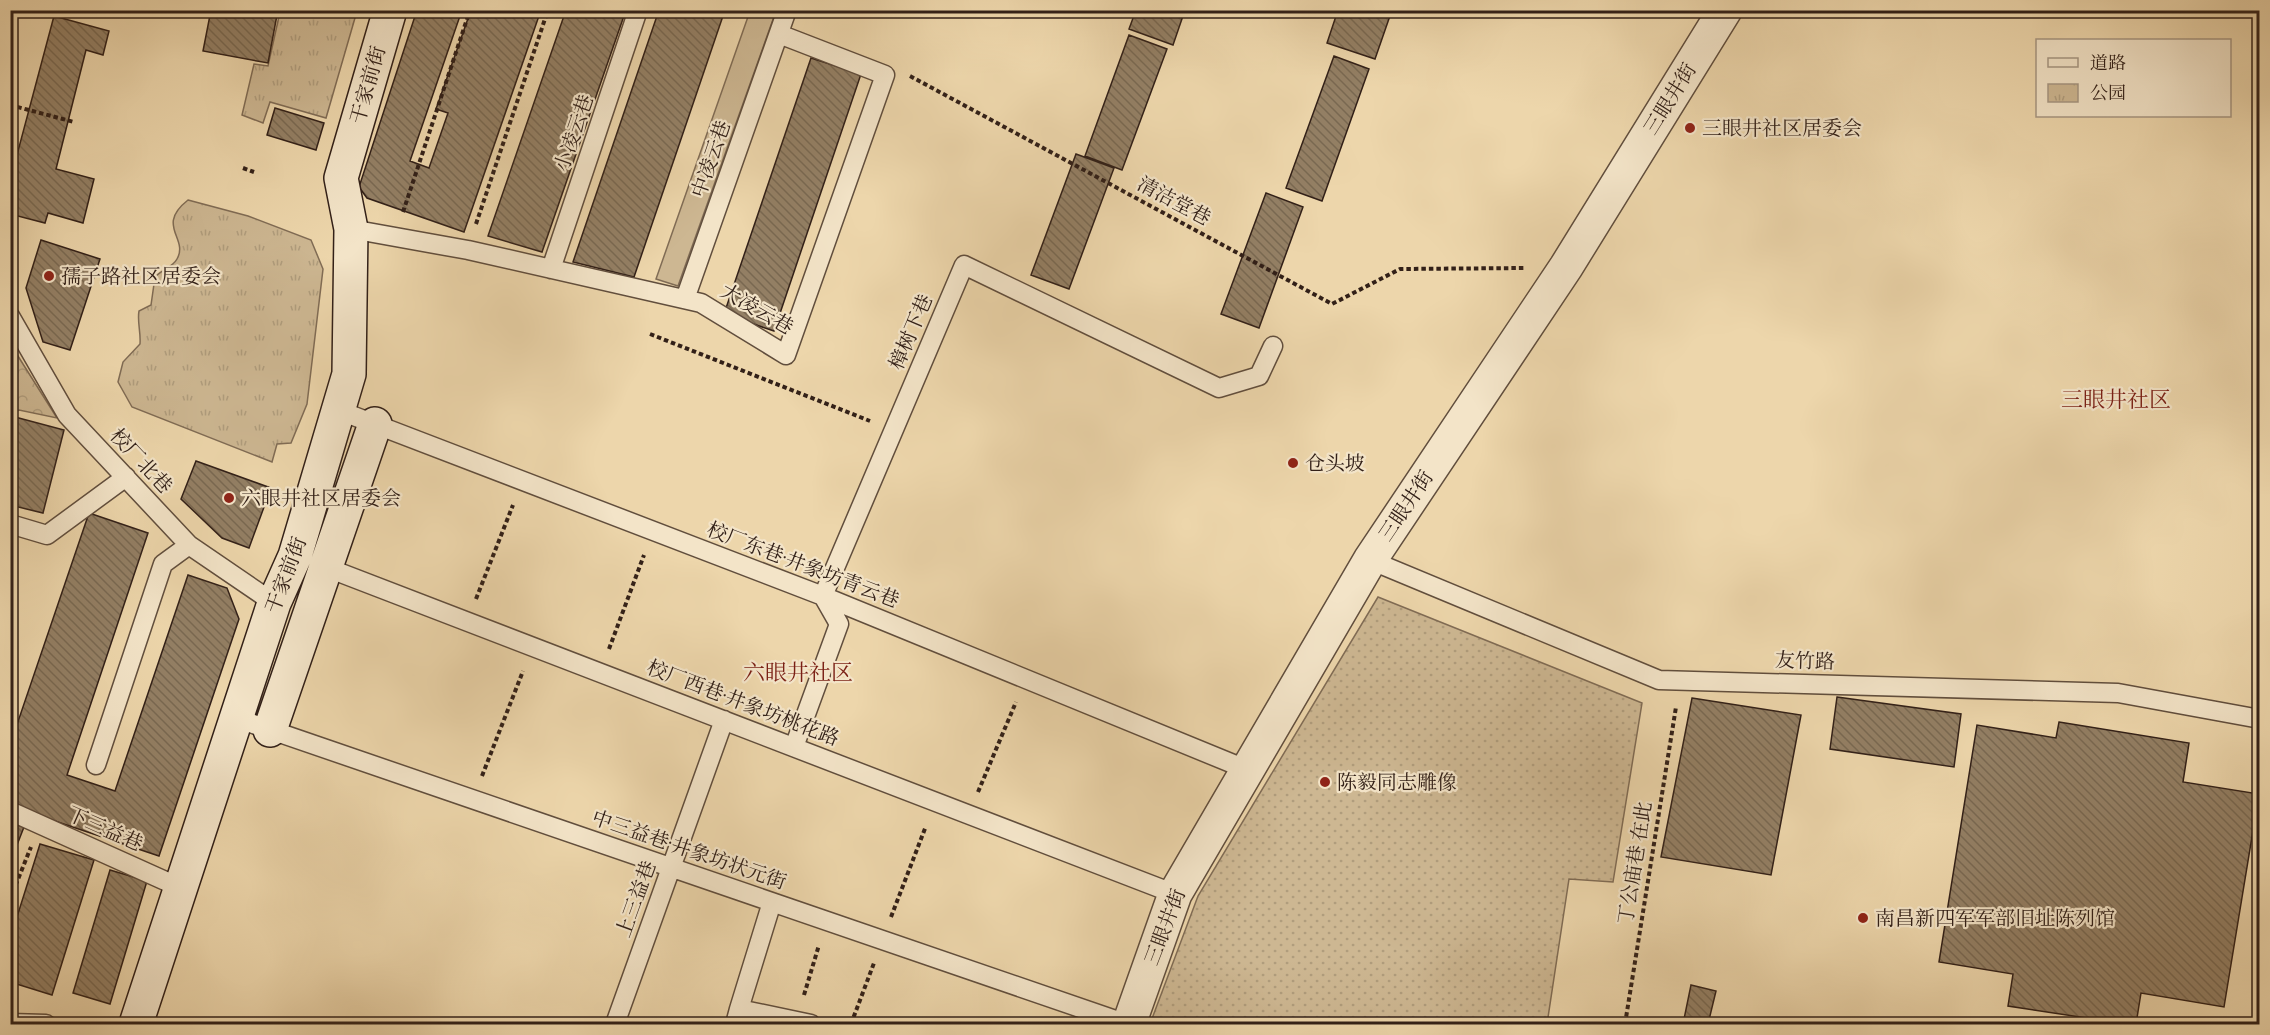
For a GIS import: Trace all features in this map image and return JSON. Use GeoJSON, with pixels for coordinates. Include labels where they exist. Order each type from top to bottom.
{"type":"FeatureCollection","features":[{"type":"Feature","properties":{"kind":"street","name":"干家前街"},"geometry":{"type":"LineString","coordinates":[[136,1024],[274,603],[295,556],[349,374],[351,229],[341,178],[390,10]]}},
{"type":"Feature","properties":{"kind":"street","name":"三眼井街"},"geometry":{"type":"LineString","coordinates":[[1128,1024],[1175,894],[1370,560],[1566,267],[1725,10]]}},
{"type":"Feature","properties":{"kind":"street"},"geometry":{"type":"LineString","coordinates":[[270,730],[375,424]]}},
{"type":"Feature","properties":{"kind":"lane","name":"小凌云巷"},"geometry":{"type":"LineString","coordinates":[[551,269],[639,10]]}},
{"type":"Feature","properties":{"kind":"lane"},"geometry":{"type":"LineString","coordinates":[[779,34],[787,10]]}},
{"type":"Feature","properties":{"kind":"lane","name":"大凌云巷"},"geometry":{"type":"LineString","coordinates":[[351,229],[468,250],[701,303],[786,356],[885,75],[779,34]]}},
{"type":"Feature","properties":{"kind":"lane","name":"中凌云巷"},"geometry":{"type":"LineString","coordinates":[[685,299],[779,34]]}},
{"type":"Feature","properties":{"kind":"lane","name":"樟树下巷"},"geometry":{"type":"LineString","coordinates":[[823,596],[964,266],[1219,388],[1259,376],[1273,346]]}},
{"type":"Feature","properties":{"kind":"lane","name":"校厂北巷"},"geometry":{"type":"LineString","coordinates":[[10,316],[67,414],[189,545],[274,603]]}},
{"type":"Feature","properties":{"kind":"lane","name":"校厂东巷·井象坊青云巷"},"geometry":{"type":"LineString","coordinates":[[338,410],[823,596],[1248,770]]}},
{"type":"Feature","properties":{"kind":"lane"},"geometry":{"type":"LineString","coordinates":[[10,524],[47,535],[126,477]]}},
{"type":"Feature","properties":{"kind":"lane"},"geometry":{"type":"LineString","coordinates":[[96,765],[163,564],[189,545]]}},
{"type":"Feature","properties":{"kind":"lane","name":"校厂西巷·井象坊桃花路"},"geometry":{"type":"LineString","coordinates":[[295,556],[1175,894]]}},
{"type":"Feature","properties":{"kind":"lane","name":"友竹路"},"geometry":{"type":"LineString","coordinates":[[1370,560],[1659,680],[2118,693],[2259,719]]}},
{"type":"Feature","properties":{"kind":"lane"},"geometry":{"type":"LineString","coordinates":[[794,747],[839,624],[823,596]]}},
{"type":"Feature","properties":{"kind":"lane","name":"中三益巷·井象坊状元街"},"geometry":{"type":"LineString","coordinates":[[236,717],[1128,1024]]}},
{"type":"Feature","properties":{"kind":"lane","name":"上三益巷"},"geometry":{"type":"LineString","coordinates":[[615,1024],[724,720]]}},
{"type":"Feature","properties":{"kind":"lane","name":"下三益巷"},"geometry":{"type":"LineString","coordinates":[[10,811],[181,888]]}},
{"type":"Feature","properties":{"kind":"lane"},"geometry":{"type":"LineString","coordinates":[[772,902],[737,1017],[803,1023]]}},
{"type":"Feature","properties":{"kind":"lane"},"geometry":{"type":"LineString","coordinates":[[10,1023],[46,1024]]}},
{"type":"Feature","properties":{"kind":"path"},"geometry":{"type":"LineString","coordinates":[[394,237],[470,10]]}},
{"type":"Feature","properties":{"kind":"path"},"geometry":{"type":"LineString","coordinates":[[468,250],[548,10]]}},
{"type":"Feature","properties":{"kind":"path","name":"清洁堂巷"},"geometry":{"type":"LineString","coordinates":[[905,73],[1332,304],[1400,269],[1566,267]]}},
{"type":"Feature","properties":{"kind":"path"},"geometry":{"type":"LineString","coordinates":[[10,105],[74,122]]}},
{"type":"Feature","properties":{"kind":"path"},"geometry":{"type":"LineString","coordinates":[[243,168],[254,172]]}},
{"type":"Feature","properties":{"kind":"path"},"geometry":{"type":"LineString","coordinates":[[650,334],[892,430]]}},
{"type":"Feature","properties":{"kind":"path"},"geometry":{"type":"LineString","coordinates":[[467,622],[523,481]]}},
{"type":"Feature","properties":{"kind":"path"},"geometry":{"type":"LineString","coordinates":[[600,672],[654,531]]}},
{"type":"Feature","properties":{"kind":"path"},"geometry":{"type":"LineString","coordinates":[[472,799],[533,647]]}},
{"type":"Feature","properties":{"kind":"path"},"geometry":{"type":"LineString","coordinates":[[968,814],[1026,679]]}},
{"type":"Feature","properties":{"kind":"path","name":"丁公庙巷 在此"},"geometry":{"type":"LineString","coordinates":[[1625,1024],[1676,707]]}},
{"type":"Feature","properties":{"kind":"path"},"geometry":{"type":"LineString","coordinates":[[10,899],[40,825]]}},
{"type":"Feature","properties":{"kind":"path"},"geometry":{"type":"LineString","coordinates":[[803,1023],[826,921]]}},
{"type":"Feature","properties":{"kind":"green space"},"geometry":{"type":"Polygon","coordinates":[[[275,11],[357,11],[326,118],[270,102],[263,123],[242,115],[254,64],[268,66],[280,12],[275,11]]]}},
{"type":"Feature","properties":{"kind":"green space"},"geometry":{"type":"Polygon","coordinates":[[[750,11],[776,11],[678,286],[656,279],[750,11]]]}},
{"type":"Feature","properties":{"kind":"green space"},"geometry":{"type":"Polygon","coordinates":[[[188,200],[248,216],[311,240],[323,269],[307,404],[291,443],[277,444],[272,462],[132,407],[118,382],[123,362],[140,344],[139,311],[151,305],[155,277],[173,264],[180,252],[173,225],[174,217],[188,200]]]}},
{"type":"Feature","properties":{"kind":"green space"},"geometry":{"type":"Polygon","coordinates":[[[11,345],[57,418],[19,410],[11,414],[11,345]]]}},
{"type":"Feature","properties":{"kind":"green space"},"geometry":{"type":"Polygon","coordinates":[[[1378,597],[1642,703],[1613,882],[1569,879],[1547,1024],[1150,1024],[1198,896],[1378,597]]]}},
{"type":"Feature","properties":{"kind":"building"},"geometry":{"type":"Polygon","coordinates":[[[211,10],[253,10],[277,15],[268,63],[203,51],[211,10]]]}},
{"type":"Feature","properties":{"kind":"building"},"geometry":{"type":"Polygon","coordinates":[[[417,10],[462,10],[410,161],[429,168],[448,113],[436,109],[471,10],[541,10],[464,232],[367,198],[359,187],[417,10]]]}},
{"type":"Feature","properties":{"kind":"building"},"geometry":{"type":"Polygon","coordinates":[[[566,10],[626,10],[542,252],[488,236],[566,10]]]}},
{"type":"Feature","properties":{"kind":"building"},"geometry":{"type":"Polygon","coordinates":[[[659,10],[725,10],[634,277],[573,262],[659,10]]]}},
{"type":"Feature","properties":{"kind":"building"},"geometry":{"type":"Polygon","coordinates":[[[1136,10],[1185,10],[1173,45],[1129,29],[1136,10]]]}},
{"type":"Feature","properties":{"kind":"building"},"geometry":{"type":"Polygon","coordinates":[[[1338,10],[1392,10],[1375,59],[1327,43],[1338,10]]]}},
{"type":"Feature","properties":{"kind":"building"},"geometry":{"type":"Polygon","coordinates":[[[54,16],[109,31],[103,55],[86,50],[56,169],[94,179],[83,223],[48,213],[45,223],[10,214],[10,181],[54,16]]]}},
{"type":"Feature","properties":{"kind":"building"},"geometry":{"type":"Polygon","coordinates":[[[1129,35],[1167,49],[1122,170],[1085,156],[1129,35]]]}},
{"type":"Feature","properties":{"kind":"building"},"geometry":{"type":"Polygon","coordinates":[[[1334,56],[1369,69],[1322,201],[1286,188],[1334,56]]]}},
{"type":"Feature","properties":{"kind":"building"},"geometry":{"type":"Polygon","coordinates":[[[811,58],[861,74],[774,331],[724,314],[811,58]]]}},
{"type":"Feature","properties":{"kind":"building"},"geometry":{"type":"Polygon","coordinates":[[[275,108],[324,123],[316,150],[267,135],[275,108]]]}},
{"type":"Feature","properties":{"kind":"building"},"geometry":{"type":"Polygon","coordinates":[[[1076,154],[1114,168],[1069,289],[1031,275],[1076,154]]]}},
{"type":"Feature","properties":{"kind":"building"},"geometry":{"type":"Polygon","coordinates":[[[1266,193],[1303,207],[1259,328],[1221,314],[1266,193]]]}},
{"type":"Feature","properties":{"kind":"building"},"geometry":{"type":"Polygon","coordinates":[[[41,240],[100,259],[70,350],[43,342],[26,288],[41,240]]]}},
{"type":"Feature","properties":{"kind":"building"},"geometry":{"type":"Polygon","coordinates":[[[15,417],[64,430],[43,513],[10,505],[10,432],[15,417]]]}},
{"type":"Feature","properties":{"kind":"building"},"geometry":{"type":"Polygon","coordinates":[[[196,461],[271,488],[249,548],[222,538],[181,499],[196,461]]]}},
{"type":"Feature","properties":{"kind":"building"},"geometry":{"type":"Polygon","coordinates":[[[89,513],[148,533],[67,775],[115,791],[188,575],[227,588],[239,619],[159,856],[10,806],[10,745],[89,513]]]}},
{"type":"Feature","properties":{"kind":"building"},"geometry":{"type":"Polygon","coordinates":[[[1837,697],[1961,714],[1954,767],[1830,749],[1837,697]]]}},
{"type":"Feature","properties":{"kind":"building"},"geometry":{"type":"Polygon","coordinates":[[[1692,698],[1801,715],[1771,875],[1661,857],[1692,698]]]}},
{"type":"Feature","properties":{"kind":"building"},"geometry":{"type":"Polygon","coordinates":[[[2059,722],[2189,743],[2183,782],[2259,794],[2224,1007],[2141,993],[2136,1024],[2126,1024],[2008,1006],[2013,974],[1939,962],[1977,725],[2056,738],[2059,722]]]}},
{"type":"Feature","properties":{"kind":"building"},"geometry":{"type":"Polygon","coordinates":[[[10,822],[24,827],[10,863],[10,822]]]}},
{"type":"Feature","properties":{"kind":"building"},"geometry":{"type":"Polygon","coordinates":[[[40,844],[94,860],[52,995],[10,982],[10,939],[40,844]]]}},
{"type":"Feature","properties":{"kind":"building"},"geometry":{"type":"Polygon","coordinates":[[[110,870],[147,881],[110,1004],[73,993],[110,870]]]}},
{"type":"Feature","properties":{"kind":"building"},"geometry":{"type":"Polygon","coordinates":[[[1691,985],[1716,991],[1708,1024],[1683,1024],[1691,985]]]}},
{"type":"Feature","properties":{"kind":"place","name":"三眼井社区居委会"},"geometry":{"type":"Point","coordinates":[1690,128]}},
{"type":"Feature","properties":{"kind":"place","name":"孺子路社区居委会"},"geometry":{"type":"Point","coordinates":[49,276]}},
{"type":"Feature","properties":{"kind":"place","name":"仓头坡"},"geometry":{"type":"Point","coordinates":[1293,463]}},
{"type":"Feature","properties":{"kind":"place","name":"六眼井社区居委会"},"geometry":{"type":"Point","coordinates":[229,498]}},
{"type":"Feature","properties":{"kind":"place","name":"陈毅同志雕像"},"geometry":{"type":"Point","coordinates":[1325,782]}},
{"type":"Feature","properties":{"kind":"place","name":"南昌新四军军部旧址陈列馆"},"geometry":{"type":"Point","coordinates":[1863,918]}},
{"type":"Feature","properties":{"kind":"district","name":"三眼井社区"},"geometry":{"type":"Point","coordinates":[2116,400]}},
{"type":"Feature","properties":{"kind":"district","name":"六眼井社区"},"geometry":{"type":"Point","coordinates":[798,673]}}]}
